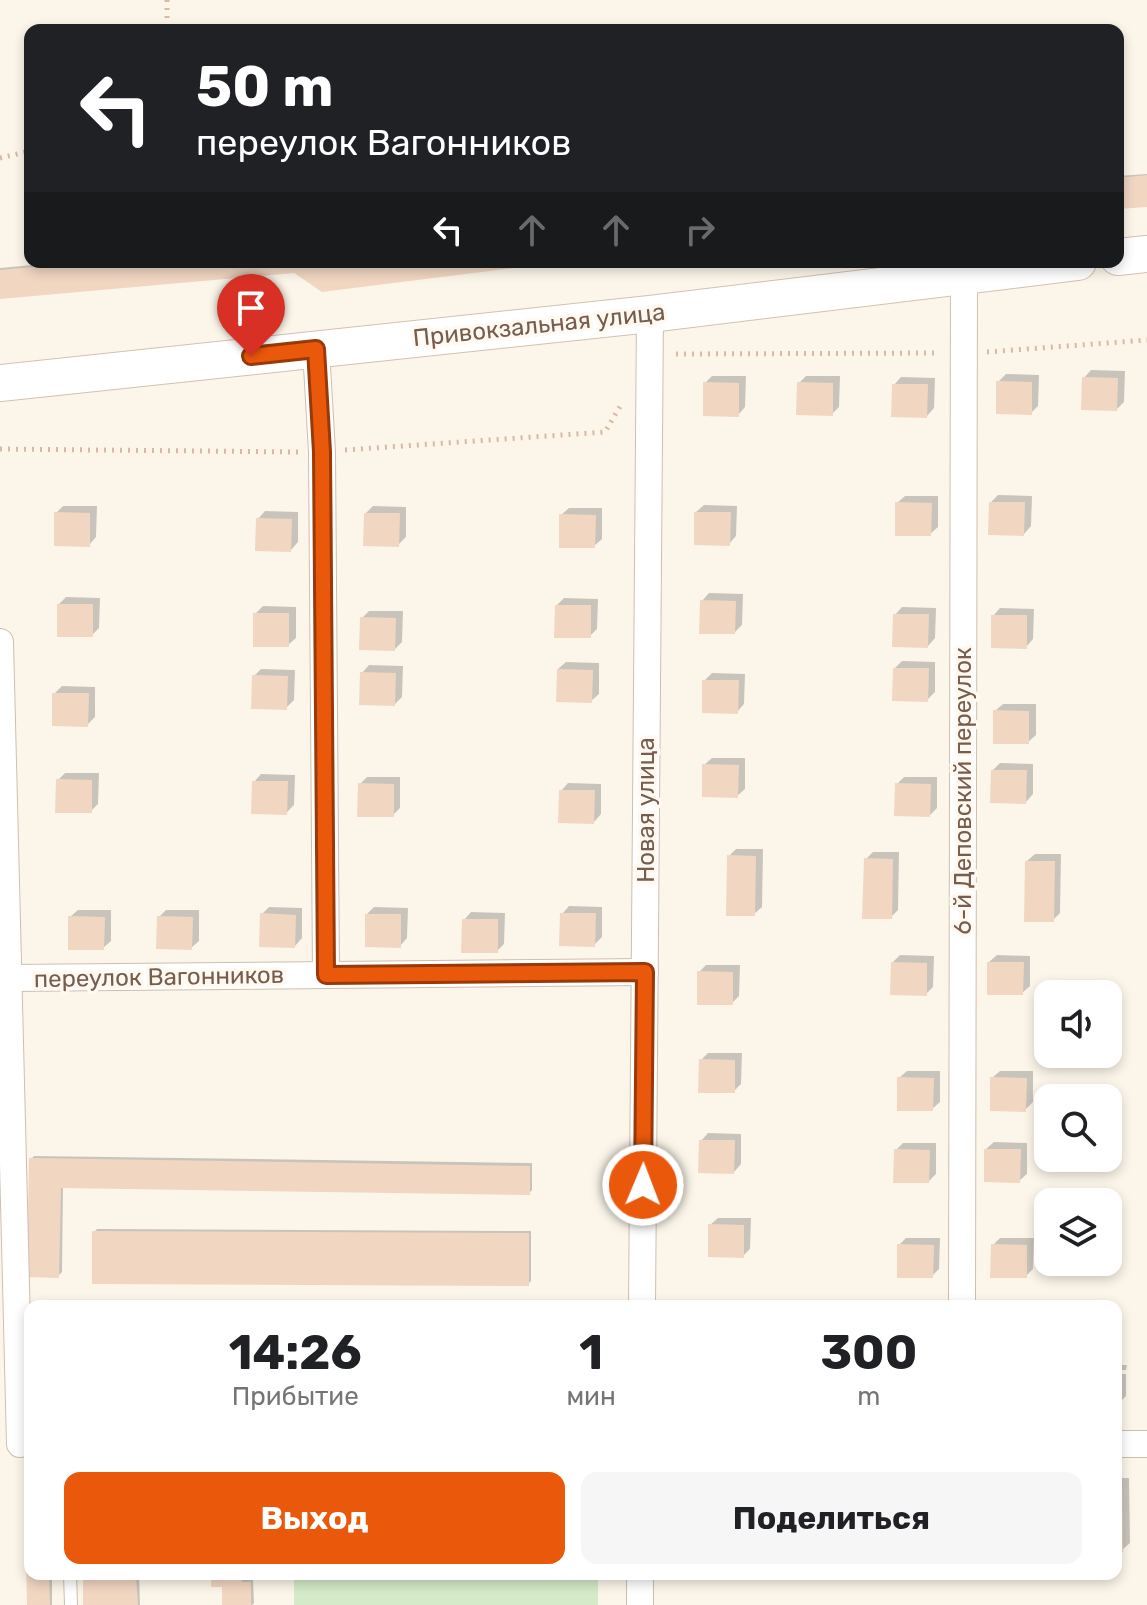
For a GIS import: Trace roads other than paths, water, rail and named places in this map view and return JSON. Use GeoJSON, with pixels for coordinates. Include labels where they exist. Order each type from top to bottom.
{"type":"FeatureCollection","features":[{"type":"Feature","properties":{"kind":"street"},"geometry":{"type":"LineString","coordinates":[[1124,256],[1147,254]]}},
{"type":"Feature","properties":{"kind":"street","name":"Привокзальная улица"},"geometry":{"type":"LineString","coordinates":[[0,383],[650,314],[1029,268]]}},
{"type":"Feature","properties":{"kind":"street","name":"6-й Деповский переулок"},"geometry":{"type":"LineString","coordinates":[[962,1300],[964,276]]}},
{"type":"Feature","properties":{"kind":"street","name":"Новая улица"},"geometry":{"type":"LineString","coordinates":[[642,1300],[650,314]]}},
{"type":"Feature","properties":{"kind":"street"},"geometry":{"type":"LineString","coordinates":[[316,349],[322,452],[326,975]]}},
{"type":"Feature","properties":{"kind":"street"},"geometry":{"type":"LineString","coordinates":[[0,642],[17,1444]]}},
{"type":"Feature","properties":{"kind":"street","name":"переулок Вагонников"},"geometry":{"type":"LineString","coordinates":[[9,978],[645,972]]}},
{"type":"Feature","properties":{"kind":"street"},"geometry":{"type":"LineString","coordinates":[[1122,1444],[1147,1444]]}},
{"type":"Feature","properties":{"kind":"street"},"geometry":{"type":"LineString","coordinates":[[640,1580],[640,1605]]}},
{"type":"Feature","properties":{"kind":"lane"},"geometry":{"type":"LineString","coordinates":[[70,1580],[71,1605]]}}]}
